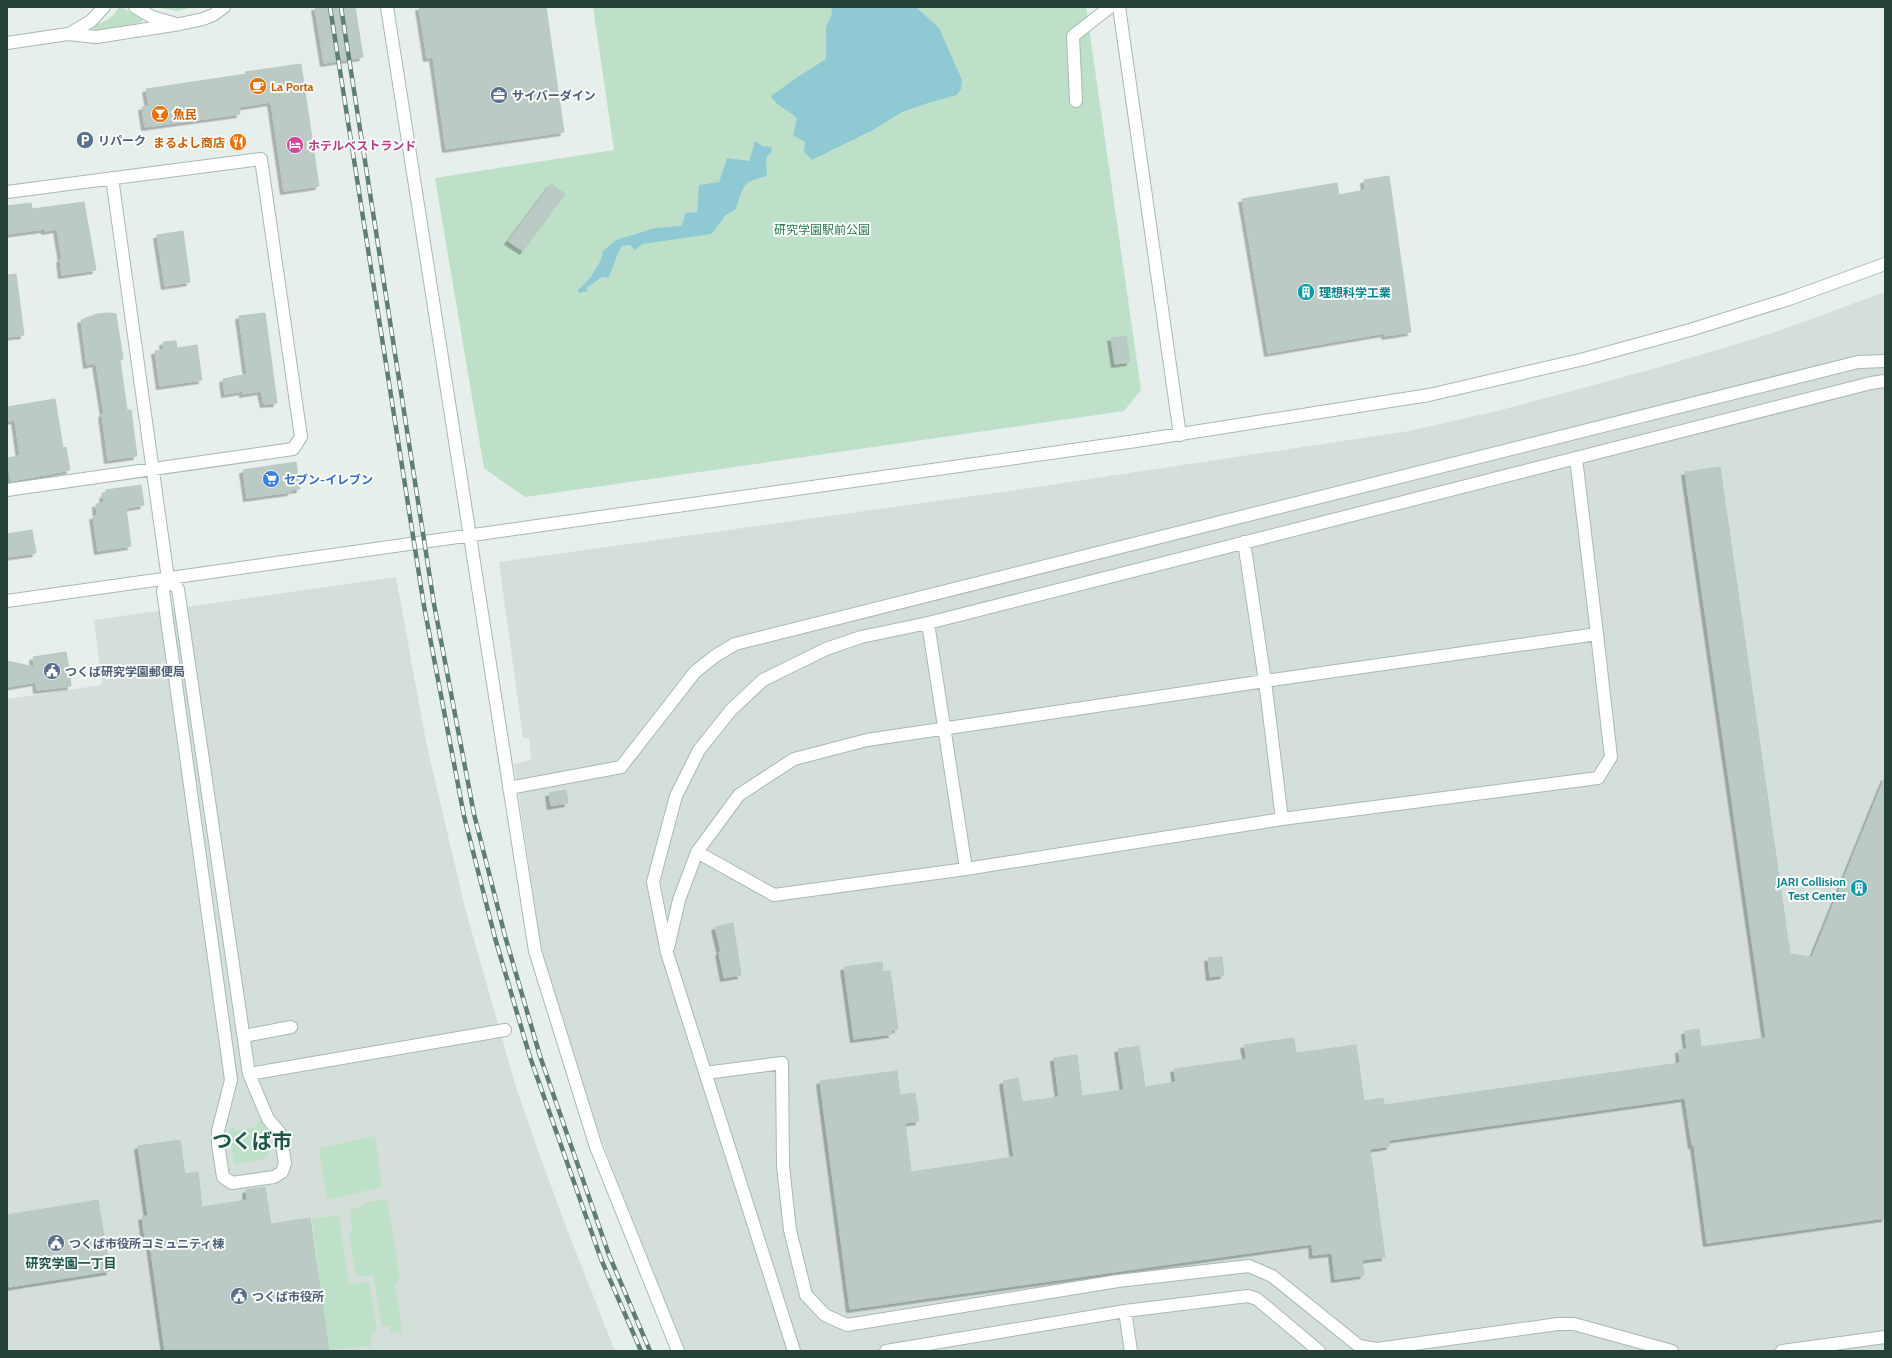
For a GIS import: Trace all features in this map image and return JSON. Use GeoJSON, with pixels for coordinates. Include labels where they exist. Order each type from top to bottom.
{"type":"FeatureCollection","features":[{"type":"Feature","properties":{"kind":"street"},"geometry":{"type":"LineString","coordinates":[[68,34],[82,27],[101,12],[107,14],[113,7]]}},
{"type":"Feature","properties":{"kind":"street"},"geometry":{"type":"LineString","coordinates":[[135,7],[161,21],[180,24]]}},
{"type":"Feature","properties":{"kind":"street"},"geometry":{"type":"LineString","coordinates":[[7,43],[68,34],[96,37],[180,24],[203,19],[213,15],[224,7]]}},
{"type":"Feature","properties":{"kind":"street"},"geometry":{"type":"LineString","coordinates":[[387,7],[535,951],[596,1147],[678,1351]]}},
{"type":"Feature","properties":{"kind":"street"},"geometry":{"type":"LineString","coordinates":[[1076,101],[1073,36],[1110,7]]}},
{"type":"Feature","properties":{"kind":"street"},"geometry":{"type":"LineString","coordinates":[[1119,7],[1180,435]]}},
{"type":"Feature","properties":{"kind":"street"},"geometry":{"type":"LineString","coordinates":[[7,192],[261,158],[301,437],[293,449],[7,490]]}},
{"type":"Feature","properties":{"kind":"street"},"geometry":{"type":"LineString","coordinates":[[112,178],[168,579],[163,591],[231,1080],[218,1131],[218,1144],[223,1177],[232,1183],[274,1177],[282,1172],[285,1163],[280,1133],[268,1119],[249,1074],[178,589],[168,579]]}},
{"type":"Feature","properties":{"kind":"street"},"geometry":{"type":"LineString","coordinates":[[7,601],[168,579],[470,534],[1180,435],[1429,395],[1508,377],[1690,330],[1789,299],[1885,264]]}},
{"type":"Feature","properties":{"kind":"street"},"geometry":{"type":"LineString","coordinates":[[509,788],[621,767],[695,672],[715,656],[736,644],[1858,362],[1885,361]]}},
{"type":"Feature","properties":{"kind":"street"},"geometry":{"type":"LineString","coordinates":[[794,1351],[666,953],[653,882],[676,796],[699,750],[731,710],[763,680],[826,649],[861,637],[928,623],[1871,383],[1885,381]]}},
{"type":"Feature","properties":{"kind":"street"},"geometry":{"type":"LineString","coordinates":[[697,852],[774,895],[966,869],[1282,819],[1598,778],[1611,756],[1576,458]]}},
{"type":"Feature","properties":{"kind":"street"},"geometry":{"type":"LineString","coordinates":[[1244,542],[1265,681],[1282,819]]}},
{"type":"Feature","properties":{"kind":"street"},"geometry":{"type":"LineString","coordinates":[[928,623],[966,869]]}},
{"type":"Feature","properties":{"kind":"street"},"geometry":{"type":"LineString","coordinates":[[666,953],[680,900],[697,852],[739,795],[794,759],[867,740],[1597,634]]}},
{"type":"Feature","properties":{"kind":"street"},"geometry":{"type":"LineString","coordinates":[[244,1036],[291,1027]]}},
{"type":"Feature","properties":{"kind":"street"},"geometry":{"type":"LineString","coordinates":[[249,1074],[505,1030]]}},
{"type":"Feature","properties":{"kind":"street"},"geometry":{"type":"LineString","coordinates":[[705,1073],[782,1063],[783,1166],[790,1230],[806,1295],[825,1315],[847,1325],[1118,1281],[1249,1266],[1272,1276],[1359,1346],[1377,1349],[1558,1324],[1574,1324],[1672,1351]]}},
{"type":"Feature","properties":{"kind":"street"},"geometry":{"type":"LineString","coordinates":[[886,1351],[928,1348],[1125,1311],[1248,1296],[1257,1299],[1318,1351]]}},
{"type":"Feature","properties":{"kind":"street"},"geometry":{"type":"LineString","coordinates":[[1125,1311],[1131,1351]]}},
{"type":"Feature","properties":{"kind":"street"},"geometry":{"type":"LineString","coordinates":[[1782,1351],[1885,1337]]}},
{"type":"Feature","properties":{"kind":"shaded area"},"geometry":{"type":"Polygon","coordinates":[[[1885,292],[1885,1351],[685,1351],[595,1121],[541,947],[514,764],[531,760],[529,738],[523,738],[499,562],[1030,488],[1409,431],[1501,410],[1653,369],[1770,334],[1885,292]]]}},
{"type":"Feature","properties":{"kind":"shaded area"},"geometry":{"type":"Polygon","coordinates":[[[396,577],[426,742],[465,908],[516,1087],[566,1227],[615,1351],[7,1351],[7,699],[102,685],[94,620],[396,577]]]}},
{"type":"Feature","properties":{"kind":"green space"},"geometry":{"type":"Polygon","coordinates":[[[119,7],[141,16],[143,18],[142,22],[94,33],[91,26],[107,20],[119,7]]]}},
{"type":"Feature","properties":{"kind":"green space"},"geometry":{"type":"Polygon","coordinates":[[[153,7],[193,7],[178,11],[153,7]]]}},
{"type":"Feature","properties":{"kind":"green space","name":"研究学園駅前公園"},"geometry":{"type":"Polygon","coordinates":[[[593,7],[1086,7],[1141,390],[1124,411],[525,497],[484,468],[435,178],[614,150],[593,7]]]}},
{"type":"Feature","properties":{"kind":"green space"},"geometry":{"type":"Polygon","coordinates":[[[261,1118],[265,1124],[269,1154],[264,1159],[234,1164],[229,1128],[234,1128],[236,1131],[255,1127],[261,1118]]]}},
{"type":"Feature","properties":{"kind":"green space"},"geometry":{"type":"Polygon","coordinates":[[[375,1136],[382,1187],[327,1200],[319,1148],[375,1136]]]}},
{"type":"Feature","properties":{"kind":"green space"},"geometry":{"type":"Polygon","coordinates":[[[387,1199],[400,1279],[395,1284],[402,1332],[391,1333],[389,1325],[382,1327],[373,1275],[356,1277],[349,1233],[352,1231],[350,1211],[369,1202],[387,1199]]]}},
{"type":"Feature","properties":{"kind":"green space"},"geometry":{"type":"Polygon","coordinates":[[[339,1215],[349,1284],[369,1282],[377,1330],[371,1336],[371,1346],[329,1350],[312,1219],[339,1215]]]}},
{"type":"Feature","properties":{"kind":"water"},"geometry":{"type":"Polygon","coordinates":[[[831,7],[916,7],[939,28],[962,80],[961,89],[957,95],[902,112],[873,130],[812,160],[804,152],[805,142],[793,135],[797,119],[776,103],[771,96],[826,59],[826,27],[832,14],[831,7]]]}},
{"type":"Feature","properties":{"kind":"water"},"geometry":{"type":"Polygon","coordinates":[[[755,141],[763,146],[772,147],[771,152],[766,158],[767,176],[753,180],[745,186],[736,209],[726,215],[711,234],[643,244],[635,250],[630,245],[622,246],[608,278],[602,277],[586,288],[588,291],[578,293],[578,290],[591,277],[601,260],[603,251],[616,240],[655,228],[681,226],[685,213],[697,212],[699,185],[719,182],[727,158],[749,161],[755,141]]]}},
{"type":"Feature","properties":{"kind":"building"},"geometry":{"type":"Polygon","coordinates":[[[315,7],[355,7],[363,57],[324,63],[315,7]]]}},
{"type":"Feature","properties":{"kind":"building","name":"サイバーダイン"},"geometry":{"type":"Polygon","coordinates":[[[419,7],[546,7],[564,132],[446,149],[433,57],[427,58],[419,7]]]}},
{"type":"Feature","properties":{"kind":"building"},"geometry":{"type":"Polygon","coordinates":[[[301,64],[319,186],[284,191],[271,102],[239,107],[240,114],[145,127],[142,107],[149,106],[146,89],[301,64]]]}},
{"type":"Feature","properties":{"kind":"building","name":"理想科学工業"},"geometry":{"type":"Polygon","coordinates":[[[1389,176],[1411,332],[1385,336],[1385,333],[1268,353],[1242,199],[1337,183],[1339,195],[1365,190],[1364,180],[1389,176]]]}},
{"type":"Feature","properties":{"kind":"building"},"geometry":{"type":"Polygon","coordinates":[[[551,184],[565,194],[523,251],[508,241],[551,184]]]}},
{"type":"Feature","properties":{"kind":"building"},"geometry":{"type":"Polygon","coordinates":[[[84,202],[96,270],[62,275],[60,259],[62,259],[57,229],[7,234],[7,206],[31,203],[32,209],[84,202]]]}},
{"type":"Feature","properties":{"kind":"building"},"geometry":{"type":"Polygon","coordinates":[[[183,231],[190,282],[165,286],[157,235],[183,231]]]}},
{"type":"Feature","properties":{"kind":"building"},"geometry":{"type":"Polygon","coordinates":[[[16,274],[24,335],[7,337],[7,275],[16,274]]]}},
{"type":"Feature","properties":{"kind":"building"},"geometry":{"type":"Polygon","coordinates":[[[265,313],[277,403],[264,404],[261,391],[243,394],[243,391],[225,394],[223,379],[247,374],[239,316],[265,313]]]}},
{"type":"Feature","properties":{"kind":"building"},"geometry":{"type":"Polygon","coordinates":[[[97,314],[116,314],[123,359],[120,360],[127,410],[131,410],[137,456],[108,460],[102,414],[104,413],[96,363],[87,365],[81,320],[97,314]]]}},
{"type":"Feature","properties":{"kind":"building"},"geometry":{"type":"Polygon","coordinates":[[[1126,336],[1130,362],[1115,364],[1111,338],[1126,336]]]}},
{"type":"Feature","properties":{"kind":"building"},"geometry":{"type":"Polygon","coordinates":[[[176,341],[177,348],[197,345],[202,380],[160,386],[155,351],[164,350],[163,342],[176,341]]]}},
{"type":"Feature","properties":{"kind":"building"},"geometry":{"type":"Polygon","coordinates":[[[55,399],[63,448],[66,447],[70,470],[11,481],[7,458],[20,456],[15,420],[7,421],[7,407],[55,399]]]}},
{"type":"Feature","properties":{"kind":"building","name":"セブン-イレブン"},"geometry":{"type":"Polygon","coordinates":[[[296,462],[300,489],[291,490],[291,492],[247,498],[243,470],[296,462]]]}},
{"type":"Feature","properties":{"kind":"building","name":"JARI Collision Test Center"},"geometry":{"type":"Polygon","coordinates":[[[1720,467],[1790,954],[1812,957],[1885,777],[1885,1218],[1707,1243],[1694,1145],[1692,1145],[1685,1098],[1389,1140],[1390,1146],[1370,1149],[1385,1257],[1362,1260],[1364,1275],[1335,1279],[1332,1253],[1313,1255],[1312,1244],[850,1309],[820,1081],[897,1071],[900,1095],[915,1093],[919,1121],[905,1123],[911,1172],[1014,1157],[1003,1081],[1018,1078],[1022,1102],[1059,1097],[1054,1058],[1077,1055],[1082,1096],[1124,1090],[1118,1049],[1139,1046],[1145,1087],[1176,1082],[1174,1069],[1247,1059],[1244,1045],[1294,1038],[1296,1053],[1356,1045],[1364,1101],[1383,1098],[1384,1105],[1680,1063],[1679,1050],[1687,1049],[1685,1031],[1699,1029],[1701,1047],[1766,1038],[1685,472],[1720,467]]]}},
{"type":"Feature","properties":{"kind":"building"},"geometry":{"type":"Polygon","coordinates":[[[141,485],[144,505],[126,508],[131,546],[98,551],[93,516],[97,516],[96,504],[104,503],[103,495],[105,495],[106,490],[141,485]]]}},
{"type":"Feature","properties":{"kind":"building"},"geometry":{"type":"Polygon","coordinates":[[[32,530],[36,553],[7,557],[7,534],[32,530]]]}},
{"type":"Feature","properties":{"kind":"building"},"geometry":{"type":"Polygon","coordinates":[[[66,652],[70,674],[74,675],[70,677],[71,686],[37,690],[36,682],[7,687],[7,661],[34,667],[33,657],[66,652]]]}},
{"type":"Feature","properties":{"kind":"building"},"geometry":{"type":"Polygon","coordinates":[[[566,790],[568,803],[551,806],[549,793],[566,790]]]}},
{"type":"Feature","properties":{"kind":"building"},"geometry":{"type":"Polygon","coordinates":[[[733,923],[741,975],[724,978],[719,952],[721,952],[715,927],[733,923]]]}},
{"type":"Feature","properties":{"kind":"building"},"geometry":{"type":"Polygon","coordinates":[[[1222,957],[1224,975],[1210,977],[1208,958],[1222,957]]]}},
{"type":"Feature","properties":{"kind":"building"},"geometry":{"type":"Polygon","coordinates":[[[882,962],[883,972],[890,971],[898,1029],[891,1030],[892,1034],[854,1039],[844,967],[882,962]]]}},
{"type":"Feature","properties":{"kind":"building","name":"つくば市役所"},"geometry":{"type":"Polygon","coordinates":[[[180,1140],[185,1174],[198,1172],[202,1207],[247,1200],[246,1190],[265,1187],[271,1224],[310,1218],[329,1351],[165,1351],[149,1237],[145,1238],[142,1217],[148,1216],[138,1146],[180,1140]]]}},
{"type":"Feature","properties":{"kind":"building","name":"つくば市役所コミュニティ棟"},"geometry":{"type":"Polygon","coordinates":[[[98,1200],[110,1271],[9,1287],[7,1272],[7,1215],[98,1200]]]}},
{"type":"Feature","properties":{"kind":"railway"},"geometry":{"type":"LineString","coordinates":[[330,7],[424,606],[464,816],[495,938],[530,1057],[601,1259],[641,1351]]}},
{"type":"Feature","properties":{"kind":"railway"},"geometry":{"type":"LineString","coordinates":[[341,7],[434,604],[474,814],[505,936],[540,1056],[609,1255],[650,1351]]}},
{"type":"Feature","properties":{"kind":"place","name":"La Porta"},"geometry":{"type":"Point","coordinates":[258,86]}},
{"type":"Feature","properties":{"kind":"place","name":"サイバーダイン"},"geometry":{"type":"Point","coordinates":[499,95]}},
{"type":"Feature","properties":{"kind":"place","name":"魚民"},"geometry":{"type":"Point","coordinates":[160,114]}},
{"type":"Feature","properties":{"kind":"place","name":"リパーク"},"geometry":{"type":"Point","coordinates":[85,140]}},
{"type":"Feature","properties":{"kind":"place","name":"まるよし商店"},"geometry":{"type":"Point","coordinates":[238,142]}},
{"type":"Feature","properties":{"kind":"place","name":"ホテルベストランド"},"geometry":{"type":"Point","coordinates":[295,145]}},
{"type":"Feature","properties":{"kind":"place","name":"理想科学工業"},"geometry":{"type":"Point","coordinates":[1306,292]}},
{"type":"Feature","properties":{"kind":"place","name":"セブン-イレブン"},"geometry":{"type":"Point","coordinates":[271,479]}},
{"type":"Feature","properties":{"kind":"place","name":"つくば研究学園郵便局"},"geometry":{"type":"Point","coordinates":[52,671]}},
{"type":"Feature","properties":{"kind":"place","name":"JARI Collision Test Center"},"geometry":{"type":"Point","coordinates":[1859,888]}},
{"type":"Feature","properties":{"kind":"place","name":"つくば市役所コミュニティ棟"},"geometry":{"type":"Point","coordinates":[56,1243]}},
{"type":"Feature","properties":{"kind":"place","name":"つくば市役所"},"geometry":{"type":"Point","coordinates":[239,1296]}},
{"type":"Feature","properties":{"kind":"district","name":"つくば市"},"geometry":{"type":"Point","coordinates":[252,1141]}},
{"type":"Feature","properties":{"kind":"district","name":"研究学園一丁目"},"geometry":{"type":"Point","coordinates":[71,1263]}}]}
